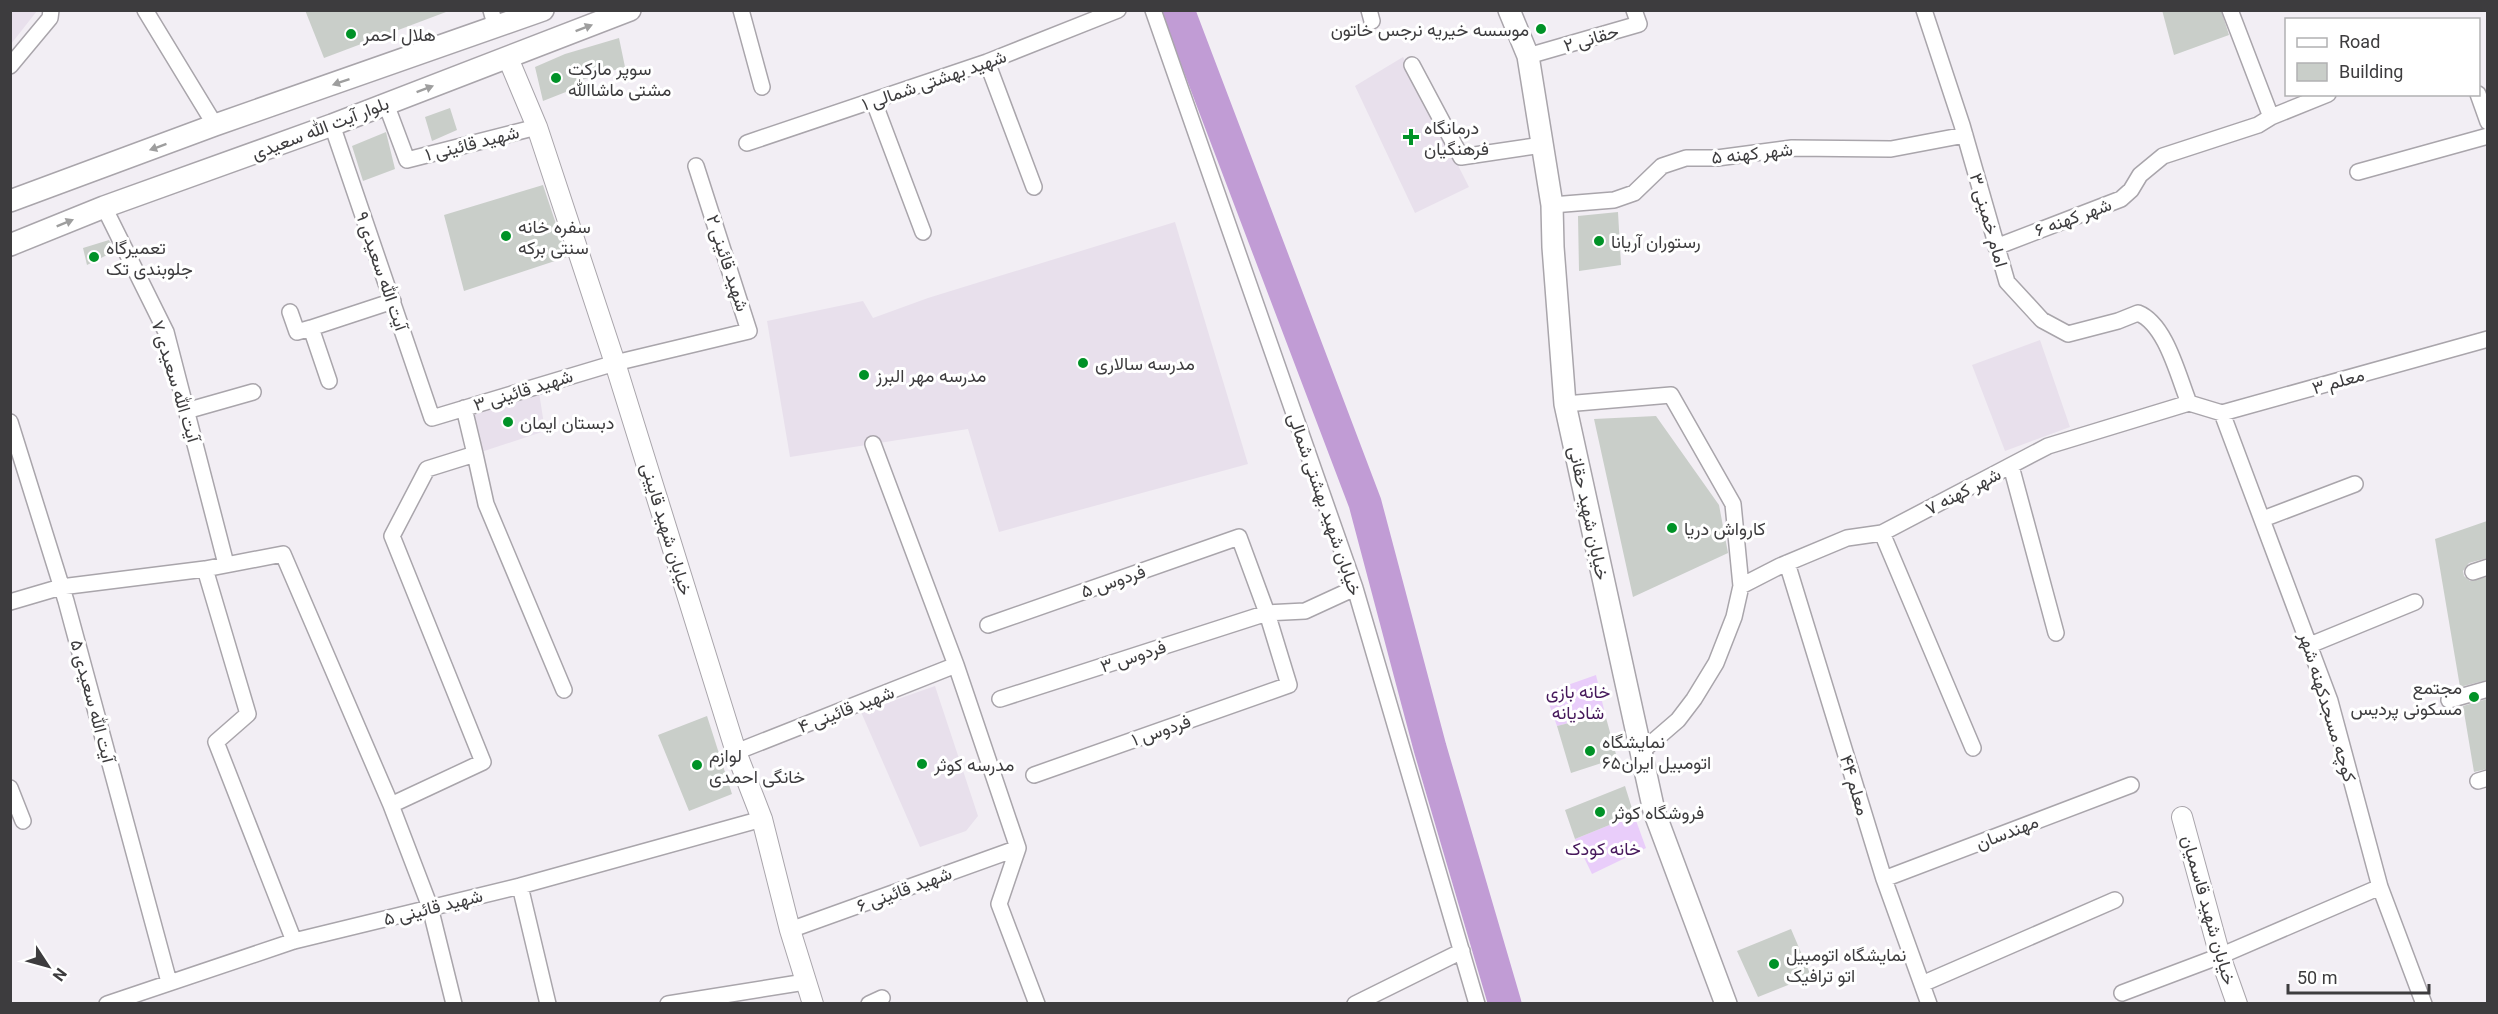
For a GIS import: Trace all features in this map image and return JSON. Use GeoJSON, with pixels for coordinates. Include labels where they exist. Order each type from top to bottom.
{"type":"FeatureCollection","features":[{"type":"Feature","properties":{"kind":"main road","name":"بلوار آیت الله سعیدی"},"geometry":{"type":"LineString","coordinates":[[10,201],[215,125],[474,36],[494,19],[520,19],[543,10]]}},
{"type":"Feature","properties":{"kind":"main road","name":"بلوار آیت الله سعیدی"},"geometry":{"type":"LineString","coordinates":[[10,245],[104,207],[332,125],[630,10]]}},
{"type":"Feature","properties":{"kind":"main road","name":"خیابان شهید حقانی"},"geometry":{"type":"LineString","coordinates":[[1509,10],[1528,56],[1552,205],[1565,404],[1653,811],[1726,1004]]}},
{"type":"Feature","properties":{"kind":"main road"},"geometry":{"type":"LineString","coordinates":[[520,19],[510,37],[516,47],[530,49]]}},
{"type":"Feature","properties":{"kind":"main road"},"geometry":{"type":"LineString","coordinates":[[474,36],[487,46],[488,56],[480,69]]}},
{"type":"Feature","properties":{"kind":"street"},"geometry":{"type":"LineString","coordinates":[[10,66],[50,18],[51,10]]}},
{"type":"Feature","properties":{"kind":"street"},"geometry":{"type":"LineString","coordinates":[[741,10],[762,87]]}},
{"type":"Feature","properties":{"kind":"street","name":"شهید بهشتی شمالی ۱"},"geometry":{"type":"LineString","coordinates":[[747,143],[987,62],[1118,10]]}},
{"type":"Feature","properties":{"kind":"street","name":"خیابان شهید بهشتی شمالی"},"geometry":{"type":"LineString","coordinates":[[1154,10],[1355,588],[1477,1004]]}},
{"type":"Feature","properties":{"kind":"street","name":"حقانی ۲"},"geometry":{"type":"LineString","coordinates":[[1528,56],[1639,24],[1634,10]]}},
{"type":"Feature","properties":{"kind":"street","name":"امام خمینی ۳"},"geometry":{"type":"LineString","coordinates":[[1924,10],[1965,135],[2007,282],[2043,320],[2068,334],[2118,321],[2138,313],[2148,317],[2160,332],[2189,403]]}},
{"type":"Feature","properties":{"kind":"street"},"geometry":{"type":"LineString","coordinates":[[2230,10],[2271,117]]}},
{"type":"Feature","properties":{"kind":"street"},"geometry":{"type":"LineString","coordinates":[[149,16],[215,125]]}},
{"type":"Feature","properties":{"kind":"street","name":"خیابان شهید قایینی"},"geometry":{"type":"LineString","coordinates":[[508,58],[537,127],[615,363],[736,752],[762,819],[790,930],[813,1004]]}},
{"type":"Feature","properties":{"kind":"street"},"geometry":{"type":"LineString","coordinates":[[987,62],[1034,187]]}},
{"type":"Feature","properties":{"kind":"street"},"geometry":{"type":"LineString","coordinates":[[1412,65],[1461,157],[1542,145]]}},
{"type":"Feature","properties":{"kind":"street","name":"شهر کهنه ۶"},"geometry":{"type":"LineString","coordinates":[[1996,247],[2121,200],[2131,190],[2140,175],[2163,156],[2258,124],[2323,96]]}},
{"type":"Feature","properties":{"kind":"street"},"geometry":{"type":"LineString","coordinates":[[2479,96],[2487,122]]}},
{"type":"Feature","properties":{"kind":"street"},"geometry":{"type":"LineString","coordinates":[[874,102],[923,231]]}},
{"type":"Feature","properties":{"kind":"street","name":"شهید قائینی ۱"},"geometry":{"type":"LineString","coordinates":[[386,104],[407,160],[537,127]]}},
{"type":"Feature","properties":{"kind":"street","name":"آیت الله سعیدی ۹"},"geometry":{"type":"LineString","coordinates":[[332,125],[432,418]]}},
{"type":"Feature","properties":{"kind":"street","name":"شهر کهنه ۵"},"geometry":{"type":"LineString","coordinates":[[1552,205],[1614,200],[1634,193],[1662,166],[1686,158],[1717,158],[1792,148],[1891,149],[1965,135]]}},
{"type":"Feature","properties":{"kind":"street"},"geometry":{"type":"LineString","coordinates":[[2358,172],[2487,136]]}},
{"type":"Feature","properties":{"kind":"street","name":"شهید قائینی ۲"},"geometry":{"type":"LineString","coordinates":[[615,363],[750,331],[696,166]]}},
{"type":"Feature","properties":{"kind":"street","name":"آیت الله سعیدی ۷"},"geometry":{"type":"LineString","coordinates":[[104,207],[166,333],[226,564]]}},
{"type":"Feature","properties":{"kind":"street"},"geometry":{"type":"LineString","coordinates":[[290,312],[297,332],[393,301]]}},
{"type":"Feature","properties":{"kind":"street"},"geometry":{"type":"LineString","coordinates":[[311,328],[329,381]]}},
{"type":"Feature","properties":{"kind":"street","name":"معلم ۳"},"geometry":{"type":"LineString","coordinates":[[2222,413],[2487,339]]}},
{"type":"Feature","properties":{"kind":"street","name":"شهید قائینی ۳"},"geometry":{"type":"LineString","coordinates":[[432,418],[615,363]]}},
{"type":"Feature","properties":{"kind":"street"},"geometry":{"type":"LineString","coordinates":[[186,411],[253,392]]}},
{"type":"Feature","properties":{"kind":"street"},"geometry":{"type":"LineString","coordinates":[[1565,404],[1671,395],[1733,504],[1741,586],[1734,617],[1716,663],[1694,699],[1678,720],[1641,752]]}},
{"type":"Feature","properties":{"kind":"street"},"geometry":{"type":"LineString","coordinates":[[2189,403],[2222,413]]}},
{"type":"Feature","properties":{"kind":"street","name":"شهر کهنه ۷"},"geometry":{"type":"LineString","coordinates":[[1741,586],[1787,563],[1847,538],[1882,533],[2048,446],[2189,403]]}},
{"type":"Feature","properties":{"kind":"street"},"geometry":{"type":"LineString","coordinates":[[464,408],[486,504],[564,690]]}},
{"type":"Feature","properties":{"kind":"street","name":"کوچه مسجدکهنه شهر"},"geometry":{"type":"LineString","coordinates":[[2222,413],[2330,701],[2380,887],[2424,1004]]}},
{"type":"Feature","properties":{"kind":"street","name":"آیت الله سعیدی ۵"},"geometry":{"type":"LineString","coordinates":[[10,422],[61,586],[169,982]]}},
{"type":"Feature","properties":{"kind":"street"},"geometry":{"type":"LineString","coordinates":[[873,444],[956,665],[1018,848],[999,904],[1037,1004]]}},
{"type":"Feature","properties":{"kind":"street"},"geometry":{"type":"LineString","coordinates":[[391,805],[483,762],[392,536],[427,469],[475,454]]}},
{"type":"Feature","properties":{"kind":"street"},"geometry":{"type":"LineString","coordinates":[[2011,466],[2056,633]]}},
{"type":"Feature","properties":{"kind":"street"},"geometry":{"type":"LineString","coordinates":[[2263,519],[2355,483]]}},
{"type":"Feature","properties":{"kind":"street"},"geometry":{"type":"LineString","coordinates":[[1882,533],[1972,748]]}},
{"type":"Feature","properties":{"kind":"street","name":"فردوس ۵"},"geometry":{"type":"LineString","coordinates":[[988,625],[1239,537],[1267,613]]}},
{"type":"Feature","properties":{"kind":"street"},"geometry":{"type":"LineString","coordinates":[[10,602],[61,586],[205,569],[283,554],[391,805],[430,907],[454,1004]]}},
{"type":"Feature","properties":{"kind":"street","name":"معلم ۴۴"},"geometry":{"type":"LineString","coordinates":[[1787,563],[1884,879],[1929,1004]]}},
{"type":"Feature","properties":{"kind":"street"},"geometry":{"type":"LineString","coordinates":[[205,569],[248,714],[216,742],[294,941]]}},
{"type":"Feature","properties":{"kind":"street","name":"فردوس ۳"},"geometry":{"type":"LineString","coordinates":[[1000,699],[1267,613],[1305,611],[1355,588]]}},
{"type":"Feature","properties":{"kind":"street"},"geometry":{"type":"LineString","coordinates":[[2310,645],[2415,602]]}},
{"type":"Feature","properties":{"kind":"street","name":"فردوس ۱"},"geometry":{"type":"LineString","coordinates":[[1034,775],[1289,685],[1267,613]]}},
{"type":"Feature","properties":{"kind":"street","name":"شهید قائینی ۴"},"geometry":{"type":"LineString","coordinates":[[736,752],[956,665]]}},
{"type":"Feature","properties":{"kind":"street"},"geometry":{"type":"LineString","coordinates":[[2449,700],[2487,689]]}},
{"type":"Feature","properties":{"kind":"street","name":"مهندسان"},"geometry":{"type":"LineString","coordinates":[[1884,879],[2131,785]]}},
{"type":"Feature","properties":{"kind":"street"},"geometry":{"type":"LineString","coordinates":[[10,788],[23,821]]}},
{"type":"Feature","properties":{"kind":"street","name":"خیابان شهید قاسمیان"},"geometry":{"type":"LineString","coordinates":[[2182,817],[2220,956],[2237,1004]]}},
{"type":"Feature","properties":{"kind":"street","name":"شهید قائینی ۵"},"geometry":{"type":"LineString","coordinates":[[107,1004],[294,941],[520,886],[762,819]]}},
{"type":"Feature","properties":{"kind":"street","name":"شهید قائینی ۶"},"geometry":{"type":"LineString","coordinates":[[790,930],[1018,848]]}},
{"type":"Feature","properties":{"kind":"street"},"geometry":{"type":"LineString","coordinates":[[520,886],[548,1004]]}},
{"type":"Feature","properties":{"kind":"street"},"geometry":{"type":"LineString","coordinates":[[2122,993],[2220,956],[2380,887]]}},
{"type":"Feature","properties":{"kind":"street"},"geometry":{"type":"LineString","coordinates":[[1922,984],[2115,900]]}},
{"type":"Feature","properties":{"kind":"street"},"geometry":{"type":"LineString","coordinates":[[1354,1004],[1462,951]]}},
{"type":"Feature","properties":{"kind":"street"},"geometry":{"type":"LineString","coordinates":[[668,1004],[805,982]]}},
{"type":"Feature","properties":{"kind":"shaded area"},"geometry":{"type":"Polygon","coordinates":[[[10,11],[37,11],[11,44],[10,11]]]}},
{"type":"Feature","properties":{"kind":"shaded area","name":"درمانگاه فرهنگیان"},"geometry":{"type":"Polygon","coordinates":[[[1403,57],[1469,187],[1415,213],[1355,86],[1403,57]]]}},
{"type":"Feature","properties":{"kind":"shaded area","name":"مدرسه سالاری"},"geometry":{"type":"Polygon","coordinates":[[[1175,222],[1248,464],[999,532],[968,429],[790,457],[767,321],[863,301],[873,318],[928,298],[1175,222]]]}},
{"type":"Feature","properties":{"kind":"shaded area"},"geometry":{"type":"Polygon","coordinates":[[[2040,340],[2070,427],[2005,451],[1972,365],[2040,340]]]}},
{"type":"Feature","properties":{"kind":"shaded area","name":"دبستان ایمان"},"geometry":{"type":"Polygon","coordinates":[[[539,392],[545,431],[475,454],[471,413],[539,392]]]}},
{"type":"Feature","properties":{"kind":"shaded area","name":"مدرسه کوثر"},"geometry":{"type":"Polygon","coordinates":[[[935,686],[978,816],[966,831],[920,847],[861,712],[935,686]]]}},
{"type":"Feature","properties":{"kind":"green space","name":"خانه بازی شادیانه"},"geometry":{"type":"Polygon","coordinates":[[[1596,675],[1605,714],[1557,726],[1545,693],[1596,675]]]}},
{"type":"Feature","properties":{"kind":"green space","name":"خانه کودک"},"geometry":{"type":"Polygon","coordinates":[[[1634,815],[1646,848],[1592,874],[1575,839],[1634,815]]]}},
{"type":"Feature","properties":{"kind":"building","name":"هلال احمر"},"geometry":{"type":"Polygon","coordinates":[[[305,10],[446,10],[446,12],[324,58],[305,10]]]}},
{"type":"Feature","properties":{"kind":"building"},"geometry":{"type":"Polygon","coordinates":[[[2162,10],[2221,10],[2229,35],[2174,55],[2162,10]]]}},
{"type":"Feature","properties":{"kind":"building"},"geometry":{"type":"Polygon","coordinates":[[[619,38],[625,67],[575,82],[576,88],[543,101],[535,67],[565,54],[619,38]]]}},
{"type":"Feature","properties":{"kind":"building"},"geometry":{"type":"Polygon","coordinates":[[[450,108],[457,130],[432,141],[425,117],[450,108]]]}},
{"type":"Feature","properties":{"kind":"building"},"geometry":{"type":"Polygon","coordinates":[[[386,132],[395,169],[363,181],[352,146],[386,132]]]}},
{"type":"Feature","properties":{"kind":"building","name":"سفره خانه سنتی برکه"},"geometry":{"type":"Polygon","coordinates":[[[543,185],[567,257],[464,291],[444,215],[543,185]]]}},
{"type":"Feature","properties":{"kind":"building","name":"رستوران آریانا"},"geometry":{"type":"Polygon","coordinates":[[[1618,212],[1621,265],[1579,271],[1578,216],[1618,212]]]}},
{"type":"Feature","properties":{"kind":"building","name":"تعمیرگاه جلوبندی تک"},"geometry":{"type":"Polygon","coordinates":[[[109,240],[115,251],[87,265],[83,248],[109,240]]]}},
{"type":"Feature","properties":{"kind":"building","name":"کارواش دریا"},"geometry":{"type":"Polygon","coordinates":[[[1656,416],[1719,505],[1728,553],[1633,597],[1594,419],[1656,416]]]}},
{"type":"Feature","properties":{"kind":"building","name":"مجتمع مسکونی پردیس"},"geometry":{"type":"Polygon","coordinates":[[[2487,521],[2487,558],[2469,563],[2463,571],[2464,576],[2470,581],[2487,577],[2487,680],[2460,687],[2435,539],[2487,521]]]}},
{"type":"Feature","properties":{"kind":"building"},"geometry":{"type":"Polygon","coordinates":[[[2487,699],[2487,769],[2474,772],[2463,706],[2487,699]]]}},
{"type":"Feature","properties":{"kind":"building"},"geometry":{"type":"Polygon","coordinates":[[[1605,714],[1617,758],[1571,773],[1557,726],[1605,714]]]}},
{"type":"Feature","properties":{"kind":"building","name":"لوازم خانگی احمدی"},"geometry":{"type":"Polygon","coordinates":[[[707,716],[732,794],[689,811],[658,735],[707,716]]]}},
{"type":"Feature","properties":{"kind":"building","name":"فروشگاه کوثر"},"geometry":{"type":"Polygon","coordinates":[[[1625,786],[1634,815],[1575,839],[1565,810],[1625,786]]]}},
{"type":"Feature","properties":{"kind":"building","name":"نمایشگاه اتومبیل اتو ترافیک"},"geometry":{"type":"Polygon","coordinates":[[[1791,929],[1811,976],[1758,997],[1737,951],[1791,929]]]}},
{"type":"Feature","properties":{"kind":"waterway"},"geometry":{"type":"LineString","coordinates":[[1178,10],[1365,503],[1430,748],[1505,1004]]}},
{"type":"Feature","properties":{"kind":"place","name":"موسسه خیریه نرجس خاتون"},"geometry":{"type":"Point","coordinates":[1541,29]}},
{"type":"Feature","properties":{"kind":"place","name":"هلال احمر"},"geometry":{"type":"Point","coordinates":[351,34]}},
{"type":"Feature","properties":{"kind":"place","name":"سوپر مارکت مشتی ماشاالله"},"geometry":{"type":"Point","coordinates":[556,78]}},
{"type":"Feature","properties":{"kind":"place","name":"درمانگاه فرهنگیان"},"geometry":{"type":"Point","coordinates":[1411,137]}},
{"type":"Feature","properties":{"kind":"place","name":"سفره خانه سنتی برکه"},"geometry":{"type":"Point","coordinates":[506,236]}},
{"type":"Feature","properties":{"kind":"place","name":"رستوران آریانا"},"geometry":{"type":"Point","coordinates":[1599,241]}},
{"type":"Feature","properties":{"kind":"place","name":"تعمیرگاه جلوبندی تک"},"geometry":{"type":"Point","coordinates":[94,257]}},
{"type":"Feature","properties":{"kind":"place","name":"مدرسه سالاری"},"geometry":{"type":"Point","coordinates":[1083,363]}},
{"type":"Feature","properties":{"kind":"place","name":"مدرسه مهر البرز"},"geometry":{"type":"Point","coordinates":[864,375]}},
{"type":"Feature","properties":{"kind":"place","name":"دبستان ایمان"},"geometry":{"type":"Point","coordinates":[508,422]}},
{"type":"Feature","properties":{"kind":"place","name":"کارواش دریا"},"geometry":{"type":"Point","coordinates":[1672,528]}},
{"type":"Feature","properties":{"kind":"place","name":"مجتمع مسکونی پردیس"},"geometry":{"type":"Point","coordinates":[2474,697]}},
{"type":"Feature","properties":{"kind":"place","name":"نمایشگاه اتومبیل ایران۶۵"},"geometry":{"type":"Point","coordinates":[1590,751]}},
{"type":"Feature","properties":{"kind":"place","name":"مدرسه کوثر"},"geometry":{"type":"Point","coordinates":[922,764]}},
{"type":"Feature","properties":{"kind":"place","name":"لوازم خانگی احمدی"},"geometry":{"type":"Point","coordinates":[697,765]}},
{"type":"Feature","properties":{"kind":"place","name":"فروشگاه کوثر"},"geometry":{"type":"Point","coordinates":[1600,812]}},
{"type":"Feature","properties":{"kind":"place","name":"نمایشگاه اتومبیل اتو ترافیک"},"geometry":{"type":"Point","coordinates":[1774,964]}}]}
